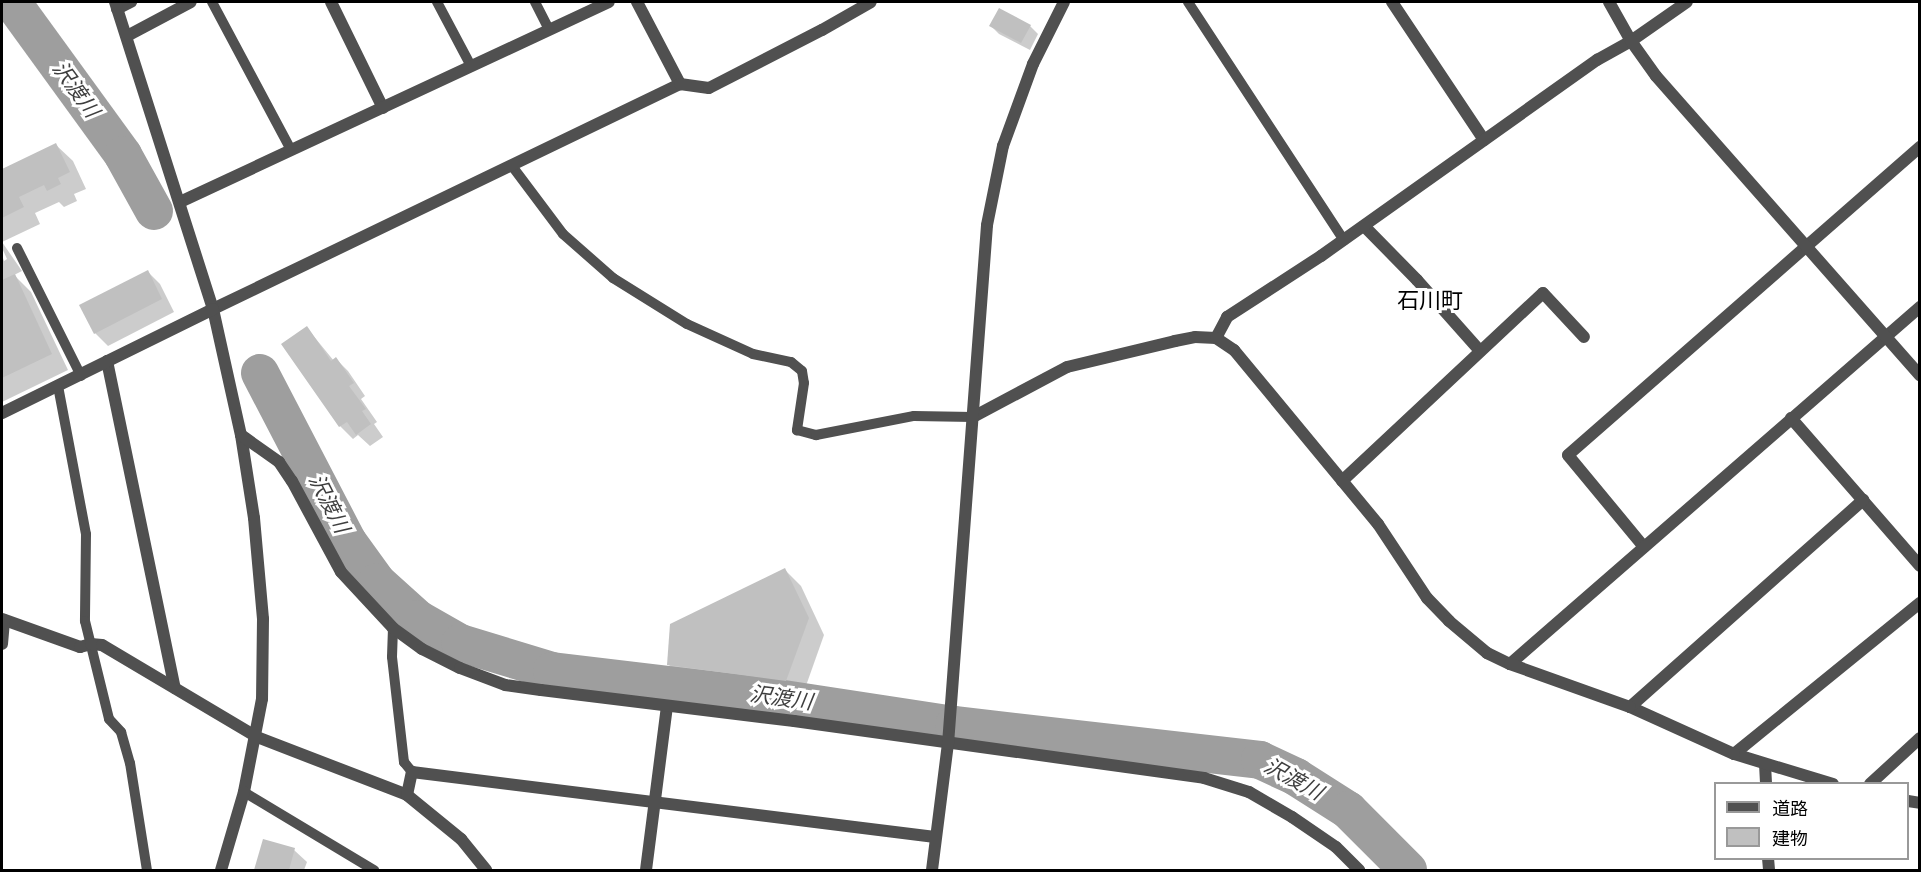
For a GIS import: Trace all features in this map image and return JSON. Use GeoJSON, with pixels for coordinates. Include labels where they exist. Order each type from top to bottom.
{"type":"FeatureCollection","features":[{"type":"Feature","properties":{"kind":"street"},"geometry":{"type":"LineString","coordinates":[[131,2],[116,5],[213,309],[241,435],[263,609],[262,699],[257,737],[244,792],[221,870]]}},
{"type":"Feature","properties":{"kind":"street"},"geometry":{"type":"LineString","coordinates":[[127,36],[191,2]]}},
{"type":"Feature","properties":{"kind":"street"},"geometry":{"type":"LineString","coordinates":[[331,2],[383,108]]}},
{"type":"Feature","properties":{"kind":"street"},"geometry":{"type":"LineString","coordinates":[[180,202],[609,2]]}},
{"type":"Feature","properties":{"kind":"street"},"geometry":{"type":"LineString","coordinates":[[637,2],[680,84]]}},
{"type":"Feature","properties":{"kind":"street"},"geometry":{"type":"LineString","coordinates":[[2,413],[680,84],[709,88],[871,2]]}},
{"type":"Feature","properties":{"kind":"street"},"geometry":{"type":"LineString","coordinates":[[932,870],[951,706],[981,279],[993,189],[1004,146],[1033,64],[1064,2]]}},
{"type":"Feature","properties":{"kind":"street"},"geometry":{"type":"LineString","coordinates":[[1392,2],[1484,140]]}},
{"type":"Feature","properties":{"kind":"street"},"geometry":{"type":"LineString","coordinates":[[1609,2],[1631,41],[1656,76],[1920,375]]}},
{"type":"Feature","properties":{"kind":"street"},"geometry":{"type":"LineString","coordinates":[[1216,338],[1227,317],[1344,240],[1597,60],[1631,41],[1687,2]]}},
{"type":"Feature","properties":{"kind":"street"},"geometry":{"type":"LineString","coordinates":[[1644,547],[1568,455],[1804,246],[1920,147]]}},
{"type":"Feature","properties":{"kind":"street"},"geometry":{"type":"LineString","coordinates":[[1364,226],[1417,280],[1480,351]]}},
{"type":"Feature","properties":{"kind":"street"},"geometry":{"type":"LineString","coordinates":[[1342,481],[1543,293],[1584,337]]}},
{"type":"Feature","properties":{"kind":"street"},"geometry":{"type":"LineString","coordinates":[[1510,664],[1920,307]]}},
{"type":"Feature","properties":{"kind":"street"},"geometry":{"type":"LineString","coordinates":[[973,417],[1067,368],[1175,340],[1195,337],[1216,338],[1234,350],[1378,524],[1426,598],[1487,653],[1510,664],[1630,707],[1734,754],[1829,782]]}},
{"type":"Feature","properties":{"kind":"street"},"geometry":{"type":"LineString","coordinates":[[107,361],[175,688]]}},
{"type":"Feature","properties":{"kind":"street"},"geometry":{"type":"LineString","coordinates":[[1791,418],[1920,566]]}},
{"type":"Feature","properties":{"kind":"street"},"geometry":{"type":"LineString","coordinates":[[241,435],[279,462],[292,481],[341,572],[393,628],[422,649],[460,668],[505,685],[667,707],[948,738],[1215,782],[1249,792],[1292,817],[1336,847],[1359,870]]}},
{"type":"Feature","properties":{"kind":"street"},"geometry":{"type":"LineString","coordinates":[[1630,707],[1863,500]]}},
{"type":"Feature","properties":{"kind":"street"},"geometry":{"type":"LineString","coordinates":[[1734,754],[1920,603]]}},
{"type":"Feature","properties":{"kind":"street"},"geometry":{"type":"LineString","coordinates":[[2,644],[3,620],[80,647],[91,644],[102,645],[257,737],[407,795],[461,839],[486,870]]}},
{"type":"Feature","properties":{"kind":"street"},"geometry":{"type":"LineString","coordinates":[[646,870],[667,707]]}},
{"type":"Feature","properties":{"kind":"street"},"geometry":{"type":"LineString","coordinates":[[1871,782],[1920,738]]}},
{"type":"Feature","properties":{"kind":"street"},"geometry":{"type":"LineString","coordinates":[[1765,764],[1766,782]]}},
{"type":"Feature","properties":{"kind":"street"},"geometry":{"type":"LineString","coordinates":[[407,795],[412,772],[935,837]]}},
{"type":"Feature","properties":{"kind":"lane"},"geometry":{"type":"LineString","coordinates":[[212,2],[291,150]]}},
{"type":"Feature","properties":{"kind":"lane"},"geometry":{"type":"LineString","coordinates":[[437,2],[471,66]]}},
{"type":"Feature","properties":{"kind":"lane"},"geometry":{"type":"LineString","coordinates":[[535,2],[549,30]]}},
{"type":"Feature","properties":{"kind":"lane"},"geometry":{"type":"LineString","coordinates":[[1188,2],[1344,240]]}},
{"type":"Feature","properties":{"kind":"lane"},"geometry":{"type":"LineString","coordinates":[[512,166],[563,234],[614,278],[687,324],[753,354],[791,362],[802,371],[804,383],[797,430],[816,435],[914,416],[973,417]]}},
{"type":"Feature","properties":{"kind":"lane"},"geometry":{"type":"LineString","coordinates":[[17,248],[81,376]]}},
{"type":"Feature","properties":{"kind":"lane"},"geometry":{"type":"LineString","coordinates":[[58,386],[86,534],[85,621],[109,719],[121,732],[130,763],[147,870]]}},
{"type":"Feature","properties":{"kind":"lane"},"geometry":{"type":"LineString","coordinates":[[393,628],[392,657],[404,762],[412,772]]}},
{"type":"Feature","properties":{"kind":"lane"},"geometry":{"type":"LineString","coordinates":[[244,792],[374,870]]}},
{"type":"Feature","properties":{"kind":"building"},"geometry":{"type":"Polygon","coordinates":[[[999,8],[1031,25],[1021,43],[989,26],[999,8]]]}},
{"type":"Feature","properties":{"kind":"building"},"geometry":{"type":"Polygon","coordinates":[[[56,143],[70,172],[58,178],[61,184],[47,191],[44,185],[19,197],[24,207],[2,218],[2,169],[56,143]]]}},
{"type":"Feature","properties":{"kind":"building"},"geometry":{"type":"Polygon","coordinates":[[[148,270],[162,299],[94,334],[79,305],[148,270]]]}},
{"type":"Feature","properties":{"kind":"building"},"geometry":{"type":"Polygon","coordinates":[[[15,274],[52,354],[2,378],[2,280],[15,274]]]}},
{"type":"Feature","properties":{"kind":"building"},"geometry":{"type":"Polygon","coordinates":[[[307,326],[331,361],[336,357],[354,383],[349,386],[366,409],[362,411],[371,424],[356,435],[347,422],[339,427],[281,344],[307,326]]]}},
{"type":"Feature","properties":{"kind":"building"},"geometry":{"type":"Polygon","coordinates":[[[785,568],[809,618],[786,681],[667,665],[670,624],[785,568]]]}},
{"type":"Feature","properties":{"kind":"building"},"geometry":{"type":"Polygon","coordinates":[[[263,839],[295,848],[289,870],[254,870],[263,839]]]}},
{"type":"Feature","properties":{"kind":"waterway","name":"沢渡川"},"geometry":{"type":"LineString","coordinates":[[12,2],[123,155],[154,211]]}},
{"type":"Feature","properties":{"kind":"waterway","name":"沢渡川"},"geometry":{"type":"LineString","coordinates":[[260,373],[348,542],[377,582],[418,619],[460,643],[552,671],[777,698],[954,725],[1260,760],[1296,777],[1348,810],[1408,870]]}},
{"type":"Feature","properties":{"kind":"district","name":"石川町"},"geometry":{"type":"Point","coordinates":[1430,302]}}]}
